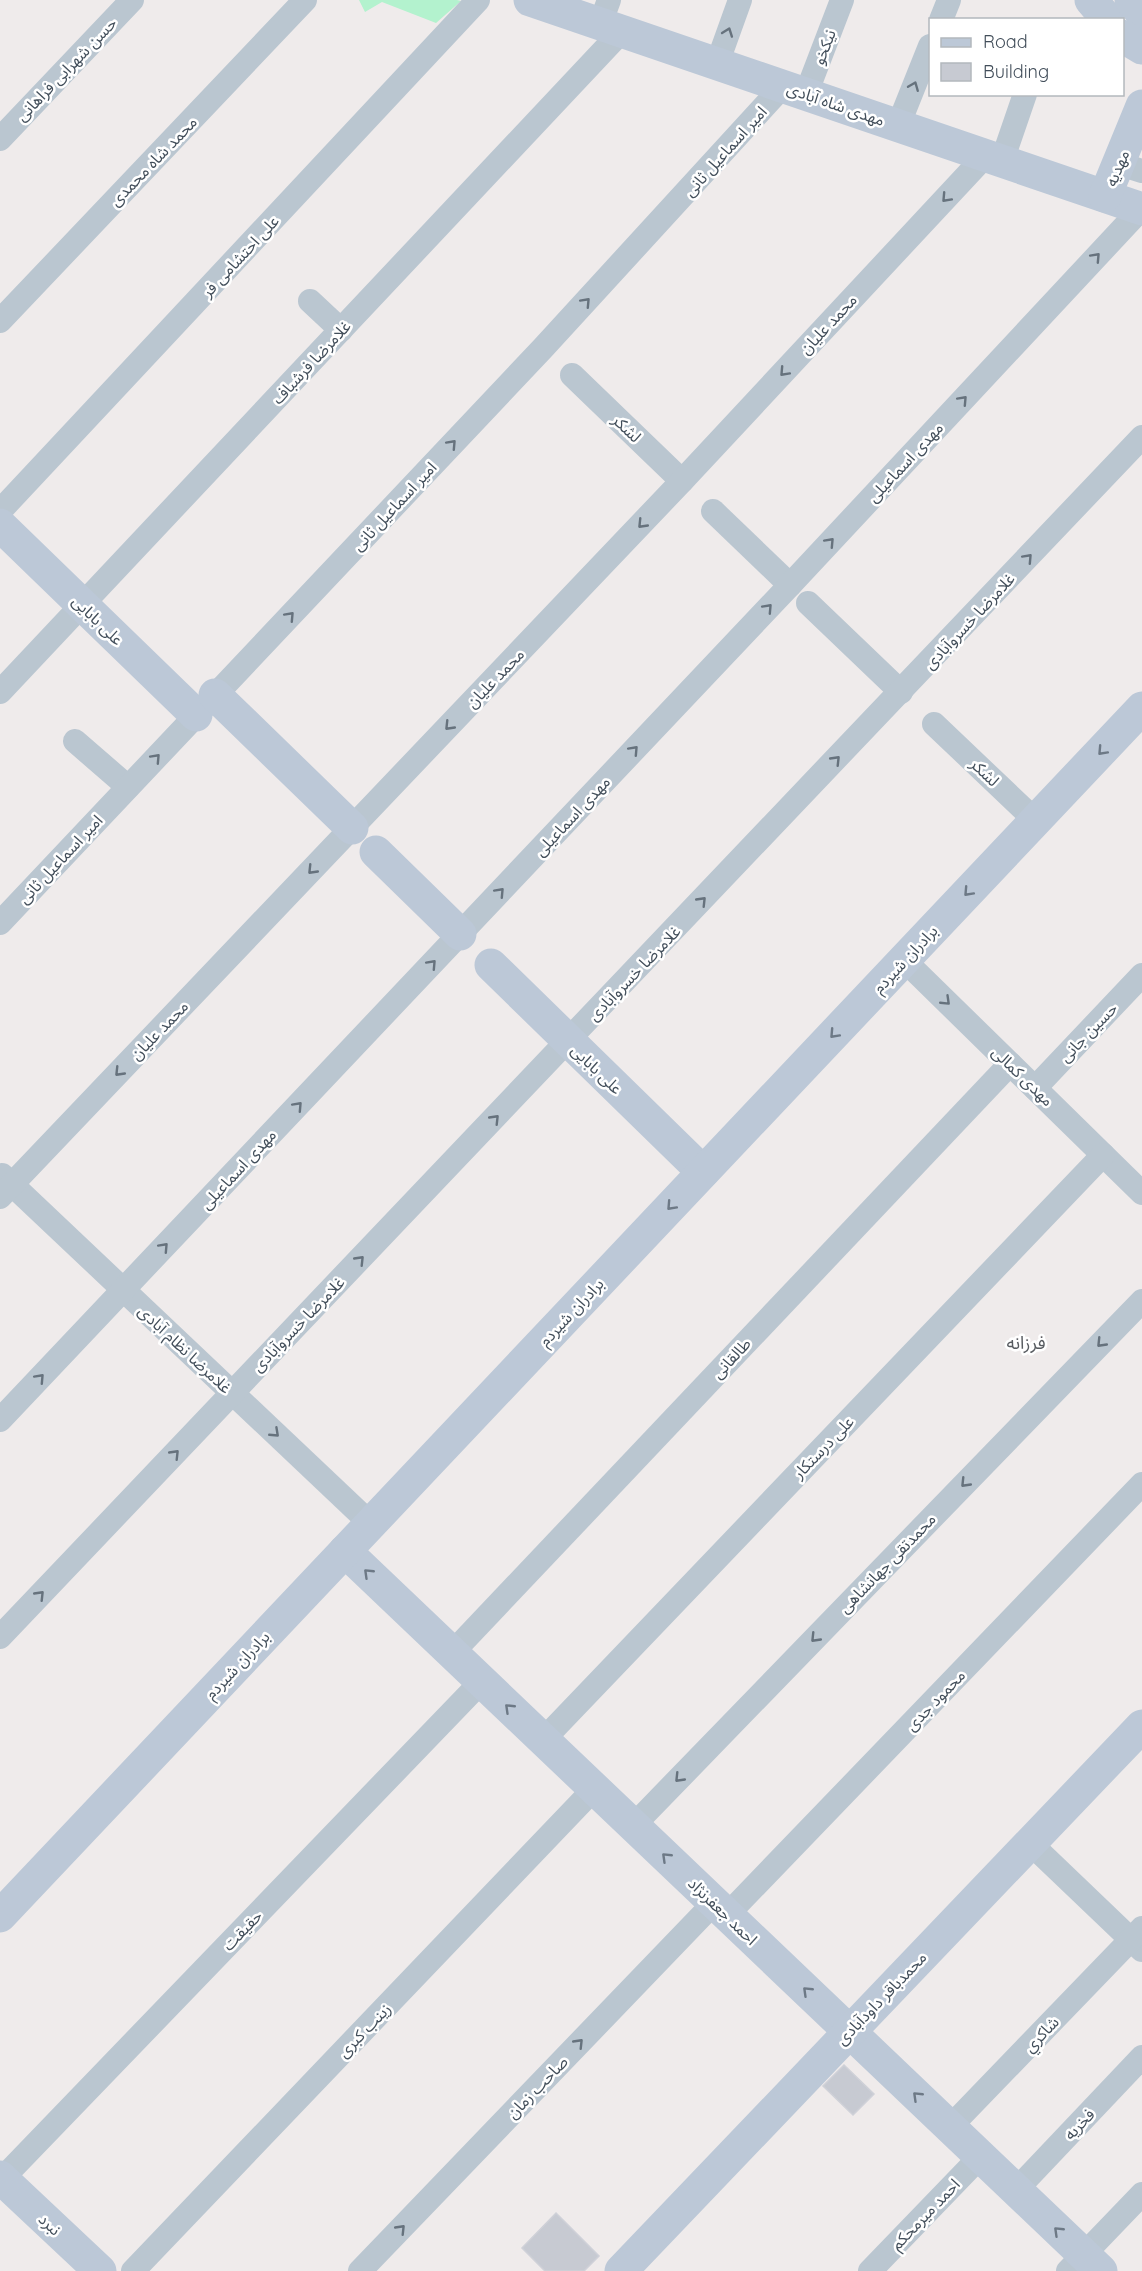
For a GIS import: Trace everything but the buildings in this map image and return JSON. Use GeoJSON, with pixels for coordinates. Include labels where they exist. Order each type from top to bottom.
{"type":"FeatureCollection","features":[{"type":"Feature","properties":{"kind":"street","name":"حسن شهرابی فراهانی"},"geometry":{"type":"LineString","coordinates":[[0,139],[132,0]]}},
{"type":"Feature","properties":{"kind":"street","name":"محمد شاه محمدی"},"geometry":{"type":"LineString","coordinates":[[0,321],[305,0]]}},
{"type":"Feature","properties":{"kind":"street","name":"علی احتشامی فر"},"geometry":{"type":"LineString","coordinates":[[0,511],[478,0]]}},
{"type":"Feature","properties":{"kind":"street","name":"مهدی شاه آبادی"},"geometry":{"type":"LineString","coordinates":[[531,0],[610,18],[717,64],[1141,209]]}},
{"type":"Feature","properties":{"kind":"street"},"geometry":{"type":"LineString","coordinates":[[717,64],[740,0]]}},
{"type":"Feature","properties":{"kind":"street","name":"نیکخو"},"geometry":{"type":"LineString","coordinates":[[795,90],[842,0]]}},
{"type":"Feature","properties":{"kind":"street"},"geometry":{"type":"LineString","coordinates":[[942,18],[949,0]]}},
{"type":"Feature","properties":{"kind":"street"},"geometry":{"type":"LineString","coordinates":[[1091,0],[1106,18]]}},
{"type":"Feature","properties":{"kind":"street"},"geometry":{"type":"LineString","coordinates":[[1131,0],[1142,13]]}},
{"type":"Feature","properties":{"kind":"street","name":"غلامرضا فرشباف"},"geometry":{"type":"LineString","coordinates":[[0,692],[341,330],[610,18]]}},
{"type":"Feature","properties":{"kind":"street"},"geometry":{"type":"LineString","coordinates":[[1124,37],[1142,48]]}},
{"type":"Feature","properties":{"kind":"street"},"geometry":{"type":"LineString","coordinates":[[898,126],[929,48]]}},
{"type":"Feature","properties":{"kind":"street","name":"امیر اسماعیل ثانی"},"geometry":{"type":"LineString","coordinates":[[0,922],[543,348],[795,90]]}},
{"type":"Feature","properties":{"kind":"street"},"geometry":{"type":"LineString","coordinates":[[994,158],[1024,96]]}},
{"type":"Feature","properties":{"kind":"street","name":"مهدیه"},"geometry":{"type":"LineString","coordinates":[[1106,196],[1131,167],[1142,106]]}},
{"type":"Feature","properties":{"kind":"street","name":"محمد علیان"},"geometry":{"type":"LineString","coordinates":[[4,1185],[352,828],[682,481],[994,158]]}},
{"type":"Feature","properties":{"kind":"street","name":"مهدی اسماعیلی"},"geometry":{"type":"LineString","coordinates":[[0,1420],[790,585],[1141,209]]}},
{"type":"Feature","properties":{"kind":"street"},"geometry":{"type":"LineString","coordinates":[[310,301],[341,330]]}},
{"type":"Feature","properties":{"kind":"street","name":"لشكر"},"geometry":{"type":"LineString","coordinates":[[572,375],[682,481]]}},
{"type":"Feature","properties":{"kind":"street","name":"غلامرضا خسروآبادی"},"geometry":{"type":"LineString","coordinates":[[0,1637],[1142,437]]}},
{"type":"Feature","properties":{"kind":"street"},"geometry":{"type":"LineString","coordinates":[[713,511],[790,585]]}},
{"type":"Feature","properties":{"kind":"street","name":"علی بابایی"},"geometry":{"type":"LineString","coordinates":[[0,525],[83,605],[352,828]]}},
{"type":"Feature","properties":{"kind":"street"},"geometry":{"type":"LineString","coordinates":[[808,603],[901,692]]}},
{"type":"Feature","properties":{"kind":"street","name":"برادران شیردم"},"geometry":{"type":"LineString","coordinates":[[0,1916],[1142,708]]}},
{"type":"Feature","properties":{"kind":"street","name":"لشكر"},"geometry":{"type":"LineString","coordinates":[[934,724],[1036,821]]}},
{"type":"Feature","properties":{"kind":"street"},"geometry":{"type":"LineString","coordinates":[[75,741],[128,787]]}},
{"type":"Feature","properties":{"kind":"street"},"geometry":{"type":"LineString","coordinates":[[376,852],[460,934]]}},
{"type":"Feature","properties":{"kind":"street","name":"مهدی کمالی"},"geometry":{"type":"LineString","coordinates":[[904,960],[1142,1193]]}},
{"type":"Feature","properties":{"kind":"street","name":"علی بابایی"},"geometry":{"type":"LineString","coordinates":[[491,965],[703,1172]]}},
{"type":"Feature","properties":{"kind":"street","name":"حسین جانی"},"geometry":{"type":"LineString","coordinates":[[1035,1088],[1142,975]]}},
{"type":"Feature","properties":{"kind":"street","name":"طالقانی"},"geometry":{"type":"LineString","coordinates":[[452,1653],[1010,1064]]}},
{"type":"Feature","properties":{"kind":"street","name":"علی درستکار"},"geometry":{"type":"LineString","coordinates":[[543,1740],[1103,1155]]}},
{"type":"Feature","properties":{"kind":"street","name":"غلامرضا نظام آبادی"},"geometry":{"type":"LineString","coordinates":[[4,1185],[123,1290],[371,1524]]}},
{"type":"Feature","properties":{"kind":"street","name":"محمدتقی جهانشاهی"},"geometry":{"type":"LineString","coordinates":[[633,1826],[1142,1301]]}},
{"type":"Feature","properties":{"kind":"street","name":"محمود جدی"},"geometry":{"type":"LineString","coordinates":[[721,1909],[1142,1484]]}},
{"type":"Feature","properties":{"kind":"street","name":"احمد جعفرنژاد"},"geometry":{"type":"LineString","coordinates":[[345,1551],[1016,2190],[1084,2266]]}},
{"type":"Feature","properties":{"kind":"street","name":"حقیقت"},"geometry":{"type":"LineString","coordinates":[[1,2179],[482,1681]]}},
{"type":"Feature","properties":{"kind":"street","name":"محمدباقر داودآبادی"},"geometry":{"type":"LineString","coordinates":[[621,2271],[1142,1726]]}},
{"type":"Feature","properties":{"kind":"street","name":"زینب کبری"},"geometry":{"type":"LineString","coordinates":[[133,2271],[594,1789]]}},
{"type":"Feature","properties":{"kind":"street"},"geometry":{"type":"LineString","coordinates":[[1030,1843],[1138,1939]]}},
{"type":"Feature","properties":{"kind":"street","name":"صاحب زمان"},"geometry":{"type":"LineString","coordinates":[[360,2271],[721,1909]]}},
{"type":"Feature","properties":{"kind":"street","name":"شاكري"},"geometry":{"type":"LineString","coordinates":[[950,2127],[1138,1939]]}},
{"type":"Feature","properties":{"kind":"street","name":"فخریه"},"geometry":{"type":"LineString","coordinates":[[1016,2190],[1142,2058]]}},
{"type":"Feature","properties":{"kind":"street","name":"احمد میرمحکم"},"geometry":{"type":"LineString","coordinates":[[870,2271],[980,2157]]}},
{"type":"Feature","properties":{"kind":"street","name":"نبرد"},"geometry":{"type":"LineString","coordinates":[[1,2179],[96,2270]]}},
{"type":"Feature","properties":{"kind":"street"},"geometry":{"type":"LineString","coordinates":[[1084,2266],[1142,2194]]}},
{"type":"Feature","properties":{"kind":"green space"},"geometry":{"type":"Polygon","coordinates":[[[359,0],[461,1],[436,23],[382,2],[365,12],[359,0]]]}},
{"type":"Feature","properties":{"kind":"district","name":"فرزانه"},"geometry":{"type":"Point","coordinates":[1026,1342]}}]}
